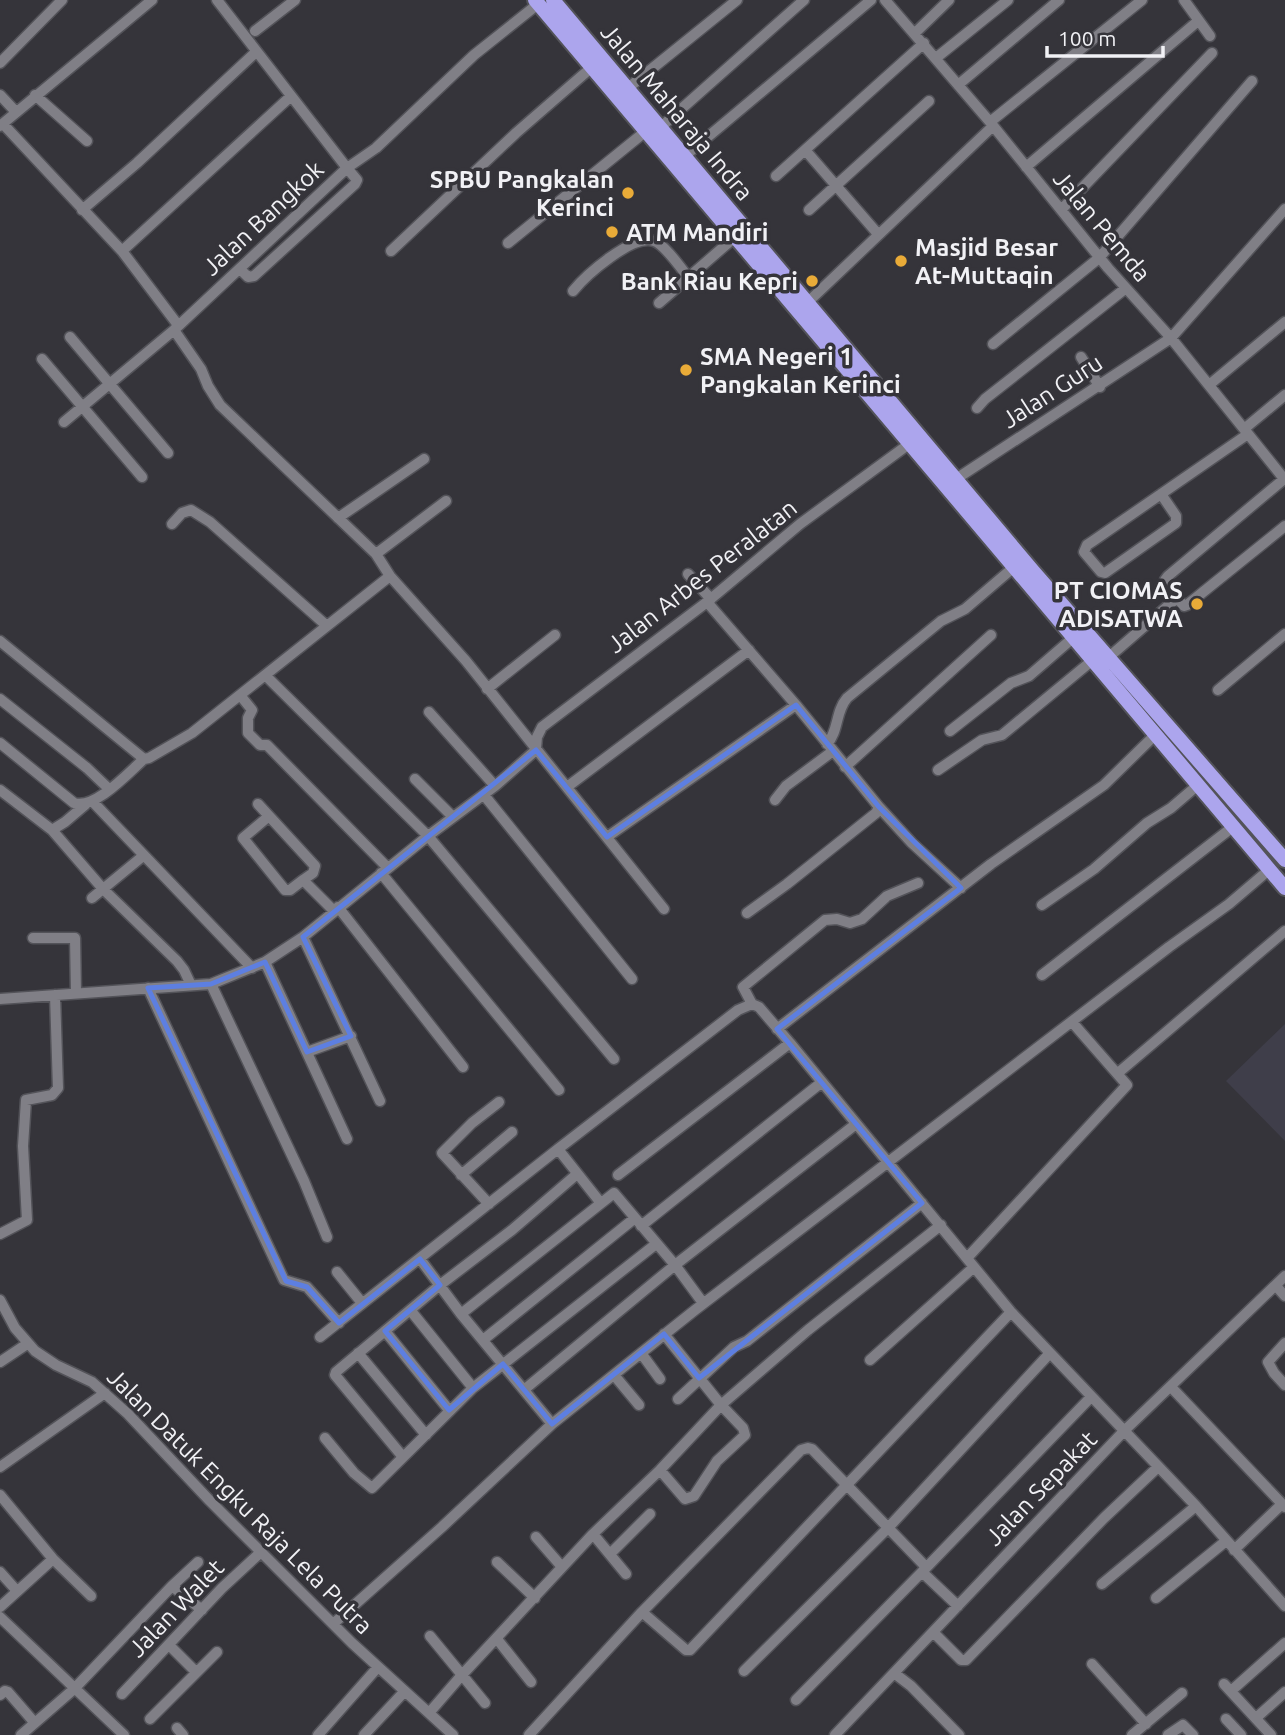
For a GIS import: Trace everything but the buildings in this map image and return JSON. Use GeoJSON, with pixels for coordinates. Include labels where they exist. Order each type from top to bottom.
{"type":"FeatureCollection","features":[{"type":"Feature","properties":{"kind":"highway","name":"Jalan Maharaja Indra"},"geometry":{"type":"LineString","coordinates":[[553,0],[646,131],[909,444],[965,499],[1283,852]]}},
{"type":"Feature","properties":{"kind":"highway","name":"Jalan Maharaja Indra"},"geometry":{"type":"LineString","coordinates":[[536,2],[592,67],[628,88],[956,479],[965,499],[1014,567],[1285,887]]}},
{"type":"Feature","properties":{"kind":"street"},"geometry":{"type":"LineString","coordinates":[[0,63],[62,0]]}},
{"type":"Feature","properties":{"kind":"street"},"geometry":{"type":"LineString","coordinates":[[152,0],[1,125],[122,251],[176,327],[220,405],[376,554],[390,576],[487,689],[664,909]]}},
{"type":"Feature","properties":{"kind":"street","name":"Jalan Bangkok"},"geometry":{"type":"LineString","coordinates":[[64,422],[176,327],[347,168],[217,0]]}},
{"type":"Feature","properties":{"kind":"street"},"geometry":{"type":"LineString","coordinates":[[256,30],[295,0]]}},
{"type":"Feature","properties":{"kind":"street"},"geometry":{"type":"LineString","coordinates":[[628,88],[737,0]]}},
{"type":"Feature","properties":{"kind":"street"},"geometry":{"type":"LineString","coordinates":[[661,127],[804,0]]}},
{"type":"Feature","properties":{"kind":"street"},"geometry":{"type":"LineString","coordinates":[[685,156],[871,0]]}},
{"type":"Feature","properties":{"kind":"street"},"geometry":{"type":"LineString","coordinates":[[915,33],[949,0]]}},
{"type":"Feature","properties":{"kind":"street"},"geometry":{"type":"LineString","coordinates":[[936,58],[1008,0]]}},
{"type":"Feature","properties":{"kind":"street"},"geometry":{"type":"LineString","coordinates":[[958,85],[1059,0]]}},
{"type":"Feature","properties":{"kind":"street"},"geometry":{"type":"LineString","coordinates":[[808,302],[992,124],[1142,0]]}},
{"type":"Feature","properties":{"kind":"street"},"geometry":{"type":"LineString","coordinates":[[1184,0],[1210,36]]}},
{"type":"Feature","properties":{"kind":"street","name":"Jalan Pemda"},"geometry":{"type":"LineString","coordinates":[[889,1],[1099,258],[1171,338],[1283,475]]}},
{"type":"Feature","properties":{"kind":"street"},"geometry":{"type":"LineString","coordinates":[[240,268],[248,277],[254,276],[355,184],[358,180],[347,168],[376,148],[474,55],[536,2]]}},
{"type":"Feature","properties":{"kind":"street"},"geometry":{"type":"LineString","coordinates":[[1027,167],[1198,21]]}},
{"type":"Feature","properties":{"kind":"street"},"geometry":{"type":"LineString","coordinates":[[776,176],[923,43]]}},
{"type":"Feature","properties":{"kind":"street"},"geometry":{"type":"LineString","coordinates":[[82,210],[137,163],[256,52]]}},
{"type":"Feature","properties":{"kind":"street"},"geometry":{"type":"LineString","coordinates":[[1061,210],[1212,53]]}},
{"type":"Feature","properties":{"kind":"street"},"geometry":{"type":"LineString","coordinates":[[391,251],[516,133],[592,67]]}},
{"type":"Feature","properties":{"kind":"street"},"geometry":{"type":"LineString","coordinates":[[993,344],[1099,258],[1252,81]]}},
{"type":"Feature","properties":{"kind":"street"},"geometry":{"type":"LineString","coordinates":[[0,95],[16,112]]}},
{"type":"Feature","properties":{"kind":"street"},"geometry":{"type":"LineString","coordinates":[[36,95],[87,141]]}},
{"type":"Feature","properties":{"kind":"street"},"geometry":{"type":"LineString","coordinates":[[122,251],[290,97]]}},
{"type":"Feature","properties":{"kind":"street"},"geometry":{"type":"LineString","coordinates":[[809,210],[929,102]]}},
{"type":"Feature","properties":{"kind":"street"},"geometry":{"type":"LineString","coordinates":[[508,243],[646,131]]}},
{"type":"Feature","properties":{"kind":"street"},"geometry":{"type":"LineString","coordinates":[[806,151],[878,234]]}},
{"type":"Feature","properties":{"kind":"street","name":"Jalan Guru"},"geometry":{"type":"LineString","coordinates":[[956,479],[1171,338],[1285,209]]}},
{"type":"Feature","properties":{"kind":"street"},"geometry":{"type":"LineString","coordinates":[[659,303],[735,237]]}},
{"type":"Feature","properties":{"kind":"street"},"geometry":{"type":"LineString","coordinates":[[573,291],[603,262],[645,240],[658,243],[688,277]]}},
{"type":"Feature","properties":{"kind":"street"},"geometry":{"type":"LineString","coordinates":[[978,408],[985,399],[1126,288]]}},
{"type":"Feature","properties":{"kind":"street"},"geometry":{"type":"LineString","coordinates":[[1209,385],[1285,322]]}},
{"type":"Feature","properties":{"kind":"street"},"geometry":{"type":"LineString","coordinates":[[71,337],[168,453]]}},
{"type":"Feature","properties":{"kind":"street"},"geometry":{"type":"LineString","coordinates":[[1081,357],[1100,387]]}},
{"type":"Feature","properties":{"kind":"street"},"geometry":{"type":"LineString","coordinates":[[42,359],[142,477]]}},
{"type":"Feature","properties":{"kind":"street"},"geometry":{"type":"LineString","coordinates":[[1161,494],[1176,516],[1176,523],[1105,572],[1101,572],[1084,552],[1087,545],[1246,431],[1285,395]]}},
{"type":"Feature","properties":{"kind":"street","name":"Jalan Arbes Peralatan"},"geometry":{"type":"LineString","coordinates":[[536,750],[537,737],[542,727],[709,601],[800,524],[909,444]]}},
{"type":"Feature","properties":{"kind":"street"},"geometry":{"type":"LineString","coordinates":[[338,518],[424,459]]}},
{"type":"Feature","properties":{"kind":"street"},"geometry":{"type":"LineString","coordinates":[[1283,475],[1168,576],[1166,585],[1184,606],[1187,605],[1285,526]]}},
{"type":"Feature","properties":{"kind":"street"},"geometry":{"type":"LineString","coordinates":[[376,554],[446,501]]}},
{"type":"Feature","properties":{"kind":"street"},"geometry":{"type":"LineString","coordinates":[[172,524],[181,513],[191,510],[210,522],[327,626]]}},
{"type":"Feature","properties":{"kind":"street"},"geometry":{"type":"LineString","coordinates":[[775,800],[786,786],[830,748],[839,709],[846,698],[941,621],[965,609],[1014,567]]}},
{"type":"Feature","properties":{"kind":"street"},"geometry":{"type":"LineString","coordinates":[[688,574],[879,807],[912,843],[961,888]]}},
{"type":"Feature","properties":{"kind":"street"},"geometry":{"type":"LineString","coordinates":[[52,830],[109,789],[144,759],[154,756],[192,733],[390,576]]}},
{"type":"Feature","properties":{"kind":"street"},"geometry":{"type":"LineString","coordinates":[[1109,657],[1177,598]]}},
{"type":"Feature","properties":{"kind":"street"},"geometry":{"type":"LineString","coordinates":[[1218,690],[1285,634]]}},
{"type":"Feature","properties":{"kind":"street"},"geometry":{"type":"LineString","coordinates":[[487,689],[555,635]]}},
{"type":"Feature","properties":{"kind":"street"},"geometry":{"type":"LineString","coordinates":[[845,767],[990,635]]}},
{"type":"Feature","properties":{"kind":"street"},"geometry":{"type":"LineString","coordinates":[[950,731],[1011,683],[1025,679],[1074,637]]}},
{"type":"Feature","properties":{"kind":"street"},"geometry":{"type":"LineString","coordinates":[[0,641],[144,759]]}},
{"type":"Feature","properties":{"kind":"street"},"geometry":{"type":"LineString","coordinates":[[566,787],[749,650]]}},
{"type":"Feature","properties":{"kind":"street"},"geometry":{"type":"LineString","coordinates":[[938,771],[982,740],[1002,735],[1094,659]]}},
{"type":"Feature","properties":{"kind":"street"},"geometry":{"type":"LineString","coordinates":[[265,675],[428,836],[614,1059]]}},
{"type":"Feature","properties":{"kind":"street"},"geometry":{"type":"LineString","coordinates":[[240,695],[252,710],[248,719],[248,733],[260,745],[267,745],[385,870],[559,1090]]}},
{"type":"Feature","properties":{"kind":"street"},"geometry":{"type":"LineString","coordinates":[[0,699],[87,768],[109,789]]}},
{"type":"Feature","properties":{"kind":"street"},"geometry":{"type":"LineString","coordinates":[[607,838],[796,705]]}},
{"type":"Feature","properties":{"kind":"street"},"geometry":{"type":"LineString","coordinates":[[429,712],[495,786]]}},
{"type":"Feature","properties":{"kind":"street"},"geometry":{"type":"LineString","coordinates":[[777,1029],[1021,842],[1104,785],[1156,734]]}},
{"type":"Feature","properties":{"kind":"street"},"geometry":{"type":"LineString","coordinates":[[0,743],[74,803],[89,803],[252,968]]}},
{"type":"Feature","properties":{"kind":"street"},"geometry":{"type":"LineString","coordinates":[[0,999],[211,984],[265,962],[303,937],[428,836],[484,795],[536,750]]}},
{"type":"Feature","properties":{"kind":"street"},"geometry":{"type":"LineString","coordinates":[[415,779],[453,817]]}},
{"type":"Feature","properties":{"kind":"street"},"geometry":{"type":"LineString","coordinates":[[1042,905],[1094,869],[1147,823],[1171,808],[1199,784]]}},
{"type":"Feature","properties":{"kind":"street"},"geometry":{"type":"LineString","coordinates":[[0,790],[52,830],[103,889],[177,961],[191,985]]}},
{"type":"Feature","properties":{"kind":"street"},"geometry":{"type":"LineString","coordinates":[[484,795],[632,979]]}},
{"type":"Feature","properties":{"kind":"street"},"geometry":{"type":"LineString","coordinates":[[258,804],[315,866],[313,873],[290,890],[285,890],[243,838],[269,816]]}},
{"type":"Feature","properties":{"kind":"street"},"geometry":{"type":"LineString","coordinates":[[747,913],[876,813],[879,807]]}},
{"type":"Feature","properties":{"kind":"street"},"geometry":{"type":"LineString","coordinates":[[1042,975],[1234,826]]}},
{"type":"Feature","properties":{"kind":"street"},"geometry":{"type":"LineString","coordinates":[[92,898],[143,856]]}},
{"type":"Feature","properties":{"kind":"street"},"geometry":{"type":"LineString","coordinates":[[333,1624],[552,1424],[703,1303],[1229,904],[1270,869]]}},
{"type":"Feature","properties":{"kind":"street"},"geometry":{"type":"LineString","coordinates":[[303,880],[336,909],[463,1067]]}},
{"type":"Feature","properties":{"kind":"street"},"geometry":{"type":"LineString","coordinates":[[918,883],[887,896],[862,919],[850,923],[837,919],[825,920],[743,987],[752,1004],[758,1007],[790,1043],[1011,1312],[1196,1506],[1285,1606]]}},
{"type":"Feature","properties":{"kind":"street"},"geometry":{"type":"LineString","coordinates":[[1118,1073],[1285,931]]}},
{"type":"Feature","properties":{"kind":"street"},"geometry":{"type":"LineString","coordinates":[[303,937],[380,1101]]}},
{"type":"Feature","properties":{"kind":"street"},"geometry":{"type":"LineString","coordinates":[[33,938],[75,938],[76,993]]}},
{"type":"Feature","properties":{"kind":"street"},"geometry":{"type":"LineString","coordinates":[[265,962],[347,1139]]}},
{"type":"Feature","properties":{"kind":"street"},"geometry":{"type":"LineString","coordinates":[[211,984],[304,1181],[327,1237]]}},
{"type":"Feature","properties":{"kind":"street"},"geometry":{"type":"LineString","coordinates":[[148,988],[284,1280],[307,1287],[339,1323]]}},
{"type":"Feature","properties":{"kind":"street"},"geometry":{"type":"LineString","coordinates":[[0,1234],[27,1220],[23,1146],[26,1099],[52,1096],[58,1088],[55,995]]}},
{"type":"Feature","properties":{"kind":"street"},"geometry":{"type":"LineString","coordinates":[[320,1337],[738,1010],[752,1004]]}},
{"type":"Feature","properties":{"kind":"street"},"geometry":{"type":"LineString","coordinates":[[967,1258],[1128,1085],[1072,1022]]}},
{"type":"Feature","properties":{"kind":"street"},"geometry":{"type":"LineString","coordinates":[[307,1052],[351,1036]]}},
{"type":"Feature","properties":{"kind":"street"},"geometry":{"type":"LineString","coordinates":[[618,1175],[790,1043]]}},
{"type":"Feature","properties":{"kind":"street"},"geometry":{"type":"LineString","coordinates":[[483,1340],[822,1082]]}},
{"type":"Feature","properties":{"kind":"street"},"geometry":{"type":"LineString","coordinates":[[489,1204],[444,1157],[443,1150],[499,1102]]}},
{"type":"Feature","properties":{"kind":"street"},"geometry":{"type":"LineString","coordinates":[[525,1390],[675,1265],[856,1124]]}},
{"type":"Feature","properties":{"kind":"street"},"geometry":{"type":"LineString","coordinates":[[461,1175],[512,1132]]}},
{"type":"Feature","properties":{"kind":"street"},"geometry":{"type":"LineString","coordinates":[[558,1149],[600,1202]]}},
{"type":"Feature","properties":{"kind":"street"},"geometry":{"type":"LineString","coordinates":[[403,1457],[335,1375],[338,1368],[512,1230],[577,1174]]}},
{"type":"Feature","properties":{"kind":"street"},"geometry":{"type":"LineString","coordinates":[[461,1314],[600,1202],[615,1193],[703,1303]]}},
{"type":"Feature","properties":{"kind":"street"},"geometry":{"type":"LineString","coordinates":[[678,1399],[734,1347],[747,1341],[922,1203]]}},
{"type":"Feature","properties":{"kind":"street"},"geometry":{"type":"LineString","coordinates":[[429,1713],[593,1534],[660,1470],[720,1405],[808,1330],[941,1226]]}},
{"type":"Feature","properties":{"kind":"street"},"geometry":{"type":"LineString","coordinates":[[325,1438],[354,1473],[372,1488],[473,1388],[656,1244]]}},
{"type":"Feature","properties":{"kind":"street"},"geometry":{"type":"LineString","coordinates":[[419,1259],[552,1424]]}},
{"type":"Feature","properties":{"kind":"street"},"geometry":{"type":"LineString","coordinates":[[870,1360],[974,1267]]}},
{"type":"Feature","properties":{"kind":"street"},"geometry":{"type":"LineString","coordinates":[[337,1272],[362,1303]]}},
{"type":"Feature","properties":{"kind":"street","name":"Jalan Sepakat"},"geometry":{"type":"LineString","coordinates":[[835,1735],[1124,1432],[1285,1276]]}},
{"type":"Feature","properties":{"kind":"street"},"geometry":{"type":"LineString","coordinates":[[1276,1286],[1285,1296]]}},
{"type":"Feature","properties":{"kind":"street","name":"Jalan Datuk Engku Raja Lela Putra"},"geometry":{"type":"LineString","coordinates":[[0,1300],[27,1344],[56,1365],[92,1382],[105,1393],[333,1624],[453,1735]]}},
{"type":"Feature","properties":{"kind":"street"},"geometry":{"type":"LineString","coordinates":[[411,1311],[473,1388]]}},
{"type":"Feature","properties":{"kind":"street"},"geometry":{"type":"LineString","coordinates":[[642,1612],[686,1650],[690,1650],[1011,1312]]}},
{"type":"Feature","properties":{"kind":"street"},"geometry":{"type":"LineString","coordinates":[[386,1331],[449,1410]]}},
{"type":"Feature","properties":{"kind":"street"},"geometry":{"type":"LineString","coordinates":[[660,1470],[685,1499],[694,1496],[717,1461],[745,1435],[743,1428],[720,1405],[664,1334]]}},
{"type":"Feature","properties":{"kind":"street"},"geometry":{"type":"LineString","coordinates":[[1285,1343],[1268,1362],[1285,1385]]}},
{"type":"Feature","properties":{"kind":"street"},"geometry":{"type":"LineString","coordinates":[[0,1362],[27,1344]]}},
{"type":"Feature","properties":{"kind":"street"},"geometry":{"type":"LineString","coordinates":[[358,1353],[426,1435]]}},
{"type":"Feature","properties":{"kind":"street"},"geometry":{"type":"LineString","coordinates":[[641,1353],[660,1379]]}},
{"type":"Feature","properties":{"kind":"street"},"geometry":{"type":"LineString","coordinates":[[744,1671],[888,1528],[1050,1353]]}},
{"type":"Feature","properties":{"kind":"street"},"geometry":{"type":"LineString","coordinates":[[614,1375],[639,1405]]}},
{"type":"Feature","properties":{"kind":"street"},"geometry":{"type":"LineString","coordinates":[[1171,1387],[1284,1506],[1234,1550]]}},
{"type":"Feature","properties":{"kind":"street"},"geometry":{"type":"LineString","coordinates":[[0,1467],[105,1393]]}},
{"type":"Feature","properties":{"kind":"street"},"geometry":{"type":"LineString","coordinates":[[796,1700],[1091,1397]]}},
{"type":"Feature","properties":{"kind":"street"},"geometry":{"type":"LineString","coordinates":[[528,1735],[642,1612],[801,1450],[812,1449],[958,1606]]}},
{"type":"Feature","properties":{"kind":"street"},"geometry":{"type":"LineString","coordinates":[[933,1632],[961,1660],[966,1660],[1104,1518],[1158,1467]]}},
{"type":"Feature","properties":{"kind":"street"},"geometry":{"type":"LineString","coordinates":[[0,1495],[53,1559],[91,1596]]}},
{"type":"Feature","properties":{"kind":"street"},"geometry":{"type":"LineString","coordinates":[[1102,1584],[1196,1506]]}},
{"type":"Feature","properties":{"kind":"street"},"geometry":{"type":"LineString","coordinates":[[610,1554],[650,1514]]}},
{"type":"Feature","properties":{"kind":"street"},"geometry":{"type":"LineString","coordinates":[[593,1534],[626,1574]]}},
{"type":"Feature","properties":{"kind":"street"},"geometry":{"type":"LineString","coordinates":[[537,1537],[562,1567]]}},
{"type":"Feature","properties":{"kind":"street"},"geometry":{"type":"LineString","coordinates":[[1156,1598],[1226,1541]]}},
{"type":"Feature","properties":{"kind":"street","name":"Jalan Walet"},"geometry":{"type":"LineString","coordinates":[[122,1694],[222,1588],[261,1552]]}},
{"type":"Feature","properties":{"kind":"street"},"geometry":{"type":"LineString","coordinates":[[0,1607],[53,1559]]}},
{"type":"Feature","properties":{"kind":"street"},"geometry":{"type":"LineString","coordinates":[[21,1735],[74,1689],[198,1562]]}},
{"type":"Feature","properties":{"kind":"street"},"geometry":{"type":"LineString","coordinates":[[497,1562],[536,1598]]}},
{"type":"Feature","properties":{"kind":"street"},"geometry":{"type":"LineString","coordinates":[[0,1572],[17,1591]]}},
{"type":"Feature","properties":{"kind":"street"},"geometry":{"type":"LineString","coordinates":[[172,1586],[202,1610]]}},
{"type":"Feature","properties":{"kind":"street"},"geometry":{"type":"LineString","coordinates":[[0,1617],[117,1733]]}},
{"type":"Feature","properties":{"kind":"street"},"geometry":{"type":"LineString","coordinates":[[430,1636],[485,1703]]}},
{"type":"Feature","properties":{"kind":"street"},"geometry":{"type":"LineString","coordinates":[[497,1639],[531,1682]]}},
{"type":"Feature","properties":{"kind":"street"},"geometry":{"type":"LineString","coordinates":[[1271,1735],[1227,1688],[1285,1643]]}},
{"type":"Feature","properties":{"kind":"street"},"geometry":{"type":"LineString","coordinates":[[169,1645],[196,1672]]}},
{"type":"Feature","properties":{"kind":"street"},"geometry":{"type":"LineString","coordinates":[[150,1719],[217,1652]]}},
{"type":"Feature","properties":{"kind":"street"},"geometry":{"type":"LineString","coordinates":[[1092,1664],[1146,1724]]}},
{"type":"Feature","properties":{"kind":"street"},"geometry":{"type":"LineString","coordinates":[[318,1735],[378,1667]]}},
{"type":"Feature","properties":{"kind":"street"},"geometry":{"type":"LineString","coordinates":[[894,1673],[911,1686],[958,1735]]}},
{"type":"Feature","properties":{"kind":"street"},"geometry":{"type":"LineString","coordinates":[[0,1695],[5,1690],[8,1692],[34,1722]]}},
{"type":"Feature","properties":{"kind":"street"},"geometry":{"type":"LineString","coordinates":[[364,1735],[404,1692]]}},
{"type":"Feature","properties":{"kind":"street"},"geometry":{"type":"LineString","coordinates":[[1256,1718],[1285,1692]]}},
{"type":"Feature","properties":{"kind":"street"},"geometry":{"type":"LineString","coordinates":[[1132,1735],[1182,1693]]}},
{"type":"Feature","properties":{"kind":"street"},"geometry":{"type":"LineString","coordinates":[[1226,1719],[1241,1735]]}},
{"type":"Feature","properties":{"kind":"street"},"geometry":{"type":"LineString","coordinates":[[1168,1735],[1183,1725],[1193,1735]]}},
{"type":"Feature","properties":{"kind":"highlighted area"},"geometry":{"type":"Polygon","coordinates":[[[796,705],[879,807],[961,888],[777,1029],[922,1203],[699,1378],[664,1334],[552,1424],[503,1364],[449,1410],[385,1331],[440,1285],[420,1259],[339,1323],[307,1287],[286,1281],[148,988],[211,984],[265,962],[307,1052],[351,1036],[303,937],[536,750],[607,837],[796,705]]]}},
{"type":"Feature","properties":{"kind":"shaded area"},"geometry":{"type":"Polygon","coordinates":[[[1285,1024],[1285,1141],[1226,1081],[1285,1024]]]}},
{"type":"Feature","properties":{"kind":"place","name":"SPBU Pangkalan Kerinci"},"geometry":{"type":"Point","coordinates":[628,193]}},
{"type":"Feature","properties":{"kind":"place","name":"ATM Mandiri"},"geometry":{"type":"Point","coordinates":[612,232]}},
{"type":"Feature","properties":{"kind":"place","name":"Masjid Besar At-Muttaqin"},"geometry":{"type":"Point","coordinates":[901,261]}},
{"type":"Feature","properties":{"kind":"place","name":"Bank Riau Kepri"},"geometry":{"type":"Point","coordinates":[812,281]}},
{"type":"Feature","properties":{"kind":"place","name":"SMA Negeri 1 Pangkalan Kerinci"},"geometry":{"type":"Point","coordinates":[686,370]}},
{"type":"Feature","properties":{"kind":"place","name":"PT CIOMAS ADISATWA"},"geometry":{"type":"Point","coordinates":[1197,604]}}]}
